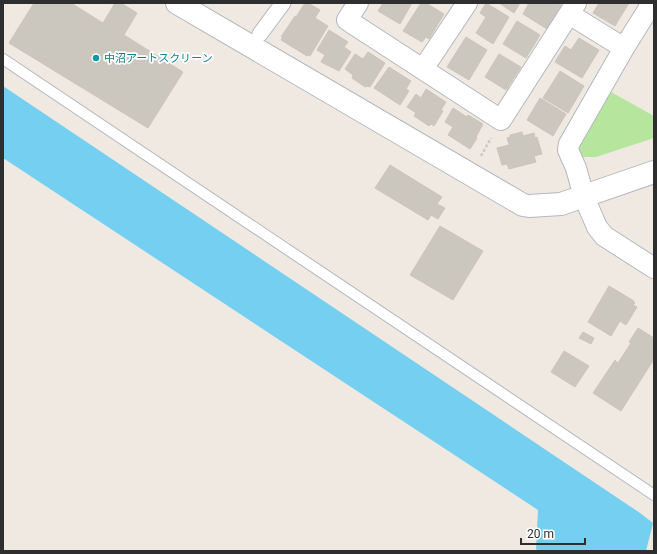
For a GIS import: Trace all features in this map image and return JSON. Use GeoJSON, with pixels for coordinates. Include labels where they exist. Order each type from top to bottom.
{"type":"FeatureCollection","features":[{"type":"Feature","properties":{"kind":"street"},"geometry":{"type":"LineString","coordinates":[[177,3],[523,205],[561,204],[654,172]]}},
{"type":"Feature","properties":{"kind":"street"},"geometry":{"type":"LineString","coordinates":[[260,34],[283,3]]}},
{"type":"Feature","properties":{"kind":"street"},"geometry":{"type":"LineString","coordinates":[[358,3],[347,20],[501,120],[573,8],[624,48]]}},
{"type":"Feature","properties":{"kind":"street"},"geometry":{"type":"LineString","coordinates":[[423,69],[467,3]]}},
{"type":"Feature","properties":{"kind":"street"},"geometry":{"type":"LineString","coordinates":[[652,3],[624,48],[568,146],[568,150],[576,168],[584,197],[597,227],[604,236],[654,268]]}},
{"type":"Feature","properties":{"kind":"lane"},"geometry":{"type":"LineString","coordinates":[[3,59],[654,495]]}},
{"type":"Feature","properties":{"kind":"path"},"geometry":{"type":"LineString","coordinates":[[480,159],[501,120]]}},
{"type":"Feature","properties":{"kind":"green space"},"geometry":{"type":"Polygon","coordinates":[[[611,92],[654,116],[654,138],[596,157],[581,157],[578,152],[584,132],[611,92]]]}},
{"type":"Feature","properties":{"kind":"water"},"geometry":{"type":"Polygon","coordinates":[[[3,86],[640,513],[653,523],[646,551],[538,551],[536,549],[538,510],[3,158],[3,86]]]}},
{"type":"Feature","properties":{"kind":"building","name":"中沼アートスクリーン"},"geometry":{"type":"Polygon","coordinates":[[[34,3],[71,3],[103,23],[115,3],[121,3],[137,13],[124,35],[183,72],[148,128],[9,43],[34,3]]]}},
{"type":"Feature","properties":{"kind":"building"},"geometry":{"type":"Polygon","coordinates":[[[305,3],[308,3],[320,10],[315,18],[328,26],[310,56],[307,56],[281,40],[283,37],[281,37],[305,3]]]}},
{"type":"Feature","properties":{"kind":"building"},"geometry":{"type":"Polygon","coordinates":[[[383,3],[412,3],[400,24],[378,11],[383,3]]]}},
{"type":"Feature","properties":{"kind":"building"},"geometry":{"type":"Polygon","coordinates":[[[421,3],[426,3],[444,14],[429,39],[426,37],[422,42],[403,31],[421,3]]]}},
{"type":"Feature","properties":{"kind":"building"},"geometry":{"type":"Polygon","coordinates":[[[486,3],[509,17],[493,44],[476,33],[486,17],[480,13],[486,3]]]}},
{"type":"Feature","properties":{"kind":"building"},"geometry":{"type":"Polygon","coordinates":[[[499,3],[520,3],[514,13],[499,3]]]}},
{"type":"Feature","properties":{"kind":"building"},"geometry":{"type":"Polygon","coordinates":[[[529,3],[559,3],[561,5],[547,29],[523,14],[529,3]]]}},
{"type":"Feature","properties":{"kind":"building"},"geometry":{"type":"Polygon","coordinates":[[[599,3],[629,3],[615,26],[593,13],[599,3]]]}},
{"type":"Feature","properties":{"kind":"building"},"geometry":{"type":"Polygon","coordinates":[[[517,21],[540,35],[526,58],[503,44],[517,21]]]}},
{"type":"Feature","properties":{"kind":"building"},"geometry":{"type":"Polygon","coordinates":[[[329,30],[348,42],[344,47],[351,52],[339,71],[321,62],[325,55],[317,50],[329,30]]]}},
{"type":"Feature","properties":{"kind":"building"},"geometry":{"type":"Polygon","coordinates":[[[466,37],[487,50],[469,80],[447,67],[466,37]]]}},
{"type":"Feature","properties":{"kind":"building"},"geometry":{"type":"Polygon","coordinates":[[[579,38],[599,50],[582,78],[555,62],[565,46],[571,50],[579,38]]]}},
{"type":"Feature","properties":{"kind":"building"},"geometry":{"type":"Polygon","coordinates":[[[368,52],[385,63],[370,87],[365,87],[352,78],[353,75],[345,69],[355,54],[363,59],[368,52]]]}},
{"type":"Feature","properties":{"kind":"building"},"geometry":{"type":"Polygon","coordinates":[[[499,54],[521,67],[506,90],[485,77],[499,54]]]}},
{"type":"Feature","properties":{"kind":"building"},"geometry":{"type":"Polygon","coordinates":[[[389,67],[411,81],[406,89],[409,91],[400,105],[374,88],[389,67]]]}},
{"type":"Feature","properties":{"kind":"building"},"geometry":{"type":"Polygon","coordinates":[[[560,71],[584,86],[568,113],[543,98],[560,71]]]}},
{"type":"Feature","properties":{"kind":"building"},"geometry":{"type":"Polygon","coordinates":[[[426,89],[446,102],[441,110],[443,111],[434,126],[431,124],[429,126],[414,116],[416,113],[407,107],[416,94],[421,98],[426,89]]]}},
{"type":"Feature","properties":{"kind":"building"},"geometry":{"type":"Polygon","coordinates":[[[540,98],[566,114],[553,136],[527,120],[540,98]]]}},
{"type":"Feature","properties":{"kind":"building"},"geometry":{"type":"Polygon","coordinates":[[[453,108],[467,117],[468,115],[483,124],[470,149],[448,135],[453,127],[445,122],[453,108]]]}},
{"type":"Feature","properties":{"kind":"building"},"geometry":{"type":"Polygon","coordinates":[[[522,132],[523,136],[534,133],[535,138],[537,137],[542,154],[534,156],[536,162],[509,169],[507,164],[502,165],[497,148],[509,145],[507,138],[510,137],[510,135],[522,132]]]}},
{"type":"Feature","properties":{"kind":"building"},"geometry":{"type":"Polygon","coordinates":[[[390,165],[442,197],[437,204],[445,208],[438,219],[431,215],[428,220],[375,188],[390,165]]]}},
{"type":"Feature","properties":{"kind":"building"},"geometry":{"type":"Polygon","coordinates":[[[440,226],[483,251],[453,300],[410,275],[440,226]]]}},
{"type":"Feature","properties":{"kind":"building"},"geometry":{"type":"Polygon","coordinates":[[[609,286],[634,301],[635,303],[633,305],[637,307],[626,325],[620,321],[611,336],[588,322],[609,286]]]}},
{"type":"Feature","properties":{"kind":"building"},"geometry":{"type":"Polygon","coordinates":[[[638,328],[654,338],[654,359],[621,411],[593,393],[615,360],[618,363],[631,343],[629,342],[638,328]]]}},
{"type":"Feature","properties":{"kind":"building"},"geometry":{"type":"Polygon","coordinates":[[[583,332],[594,338],[591,344],[579,338],[583,332]]]}},
{"type":"Feature","properties":{"kind":"building"},"geometry":{"type":"Polygon","coordinates":[[[564,351],[589,366],[575,387],[551,372],[564,351]]]}},
{"type":"Feature","properties":{"kind":"place","name":"中沼アートスクリーン"},"geometry":{"type":"Point","coordinates":[96,58]}}]}
